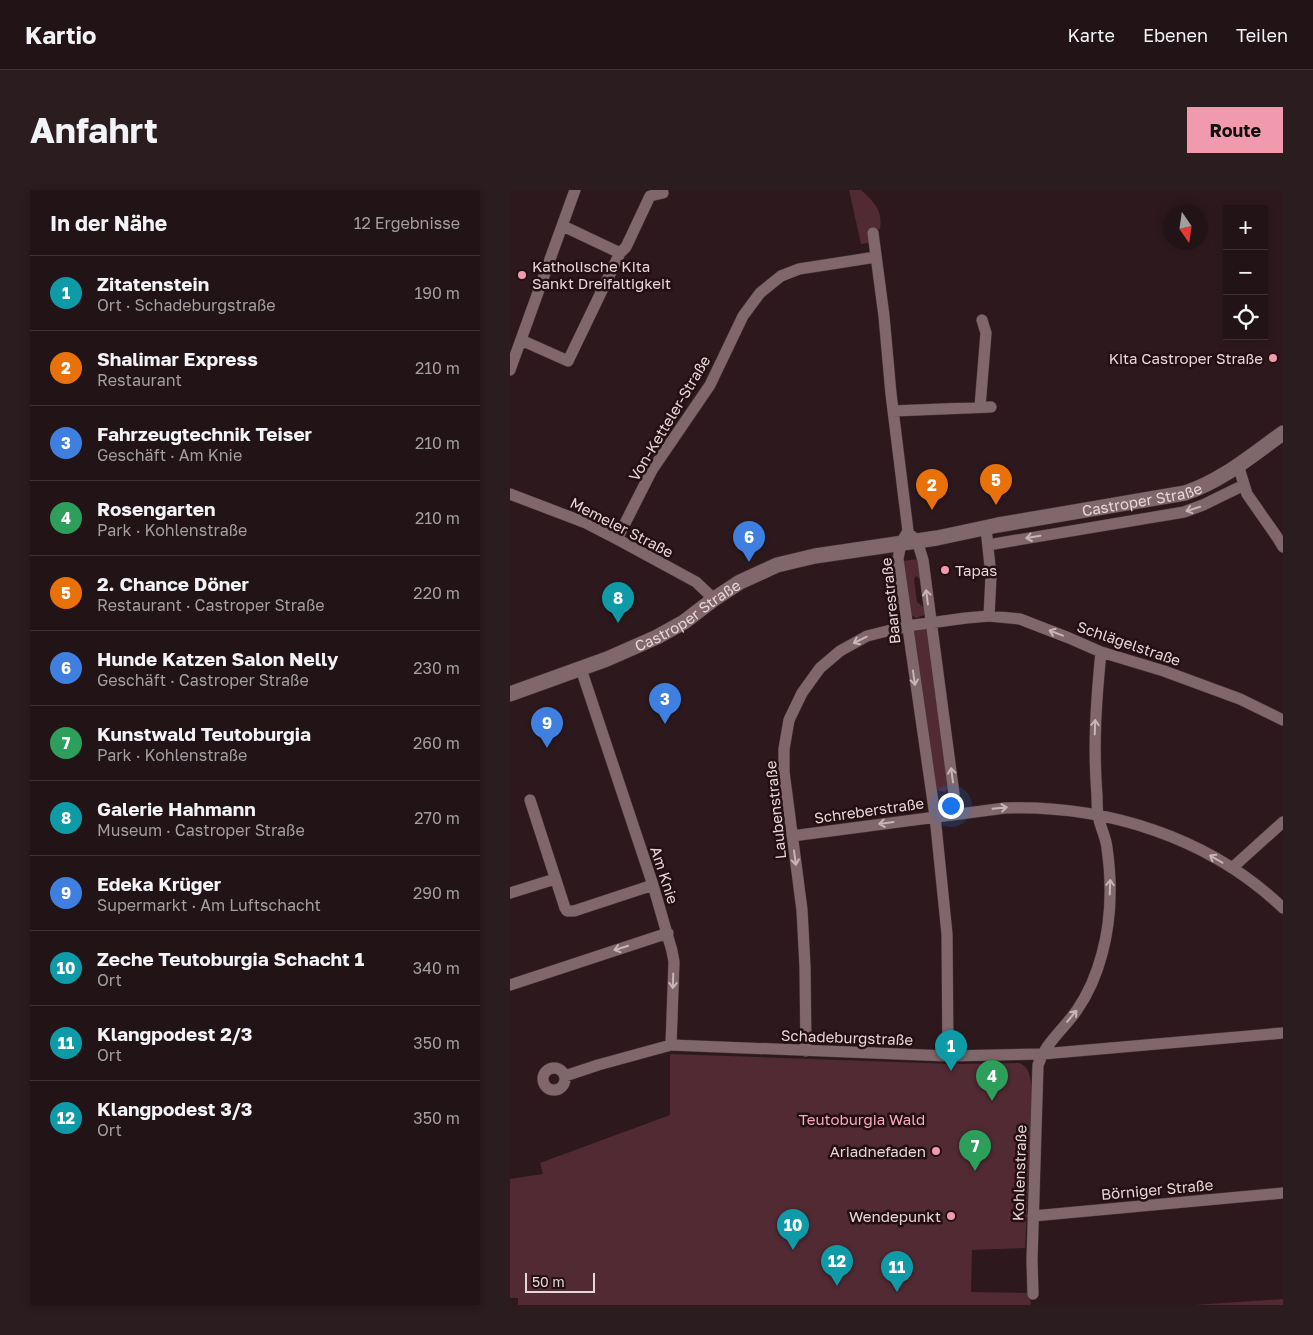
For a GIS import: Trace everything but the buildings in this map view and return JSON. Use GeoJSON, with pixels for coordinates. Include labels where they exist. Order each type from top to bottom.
{"type":"FeatureCollection","features":[{"type":"Feature","properties":{"kind":"main road","name":"Castroper Straße"},"geometry":{"type":"LineString","coordinates":[[510,694],[629,650],[672,629],[740,582],[777,565],[908,538],[986,528],[1185,493],[1200,488],[1223,476],[1283,432]]}},
{"type":"Feature","properties":{"kind":"street"},"geometry":{"type":"LineString","coordinates":[[510,370],[575,190]]}},
{"type":"Feature","properties":{"kind":"street"},"geometry":{"type":"LineString","coordinates":[[521,340],[568,361],[620,253],[626,247],[654,193]]}},
{"type":"Feature","properties":{"kind":"street"},"geometry":{"type":"LineString","coordinates":[[563,226],[620,253]]}},
{"type":"Feature","properties":{"kind":"street"},"geometry":{"type":"LineString","coordinates":[[873,232],[908,538],[923,560],[954,794],[934,816]]}},
{"type":"Feature","properties":{"kind":"street","name":"Von-Ketteler-Straße"},"geometry":{"type":"LineString","coordinates":[[617,539],[652,470],[710,385],[743,316],[760,292],[781,276],[799,269],[876,257]]}},
{"type":"Feature","properties":{"kind":"street"},"geometry":{"type":"LineString","coordinates":[[893,411],[985,407],[986,333],[982,320]]}},
{"type":"Feature","properties":{"kind":"street"},"geometry":{"type":"LineString","coordinates":[[1238,465],[1243,490]]}},
{"type":"Feature","properties":{"kind":"street"},"geometry":{"type":"LineString","coordinates":[[1223,476],[1243,490],[1283,547]]}},
{"type":"Feature","properties":{"kind":"street","name":"Castroper Straße"},"geometry":{"type":"LineString","coordinates":[[988,545],[1184,512],[1243,490]]}},
{"type":"Feature","properties":{"kind":"street","name":"Memeler Straße"},"geometry":{"type":"LineString","coordinates":[[510,494],[586,523],[696,582],[714,599]]}},
{"type":"Feature","properties":{"kind":"street"},"geometry":{"type":"LineString","coordinates":[[986,528],[992,576],[989,616]]}},
{"type":"Feature","properties":{"kind":"street","name":"Baarestraße"},"geometry":{"type":"LineString","coordinates":[[908,538],[898,559],[934,816],[947,934],[948,1056]]}},
{"type":"Feature","properties":{"kind":"street","name":"Schlägelstraße"},"geometry":{"type":"LineString","coordinates":[[931,622],[989,616],[1020,619],[1101,652],[1181,677],[1240,700],[1283,720]]}},
{"type":"Feature","properties":{"kind":"street","name":"Laubenstraße"},"geometry":{"type":"LineString","coordinates":[[806,1051],[804,932],[784,772],[784,749],[789,720],[802,693],[820,668],[840,651],[867,636],[931,622]]}},
{"type":"Feature","properties":{"kind":"street"},"geometry":{"type":"LineString","coordinates":[[1042,1054],[1048,1043],[1077,1009],[1091,982],[1102,954],[1108,918],[1110,883],[1107,846],[1098,815],[1094,770],[1094,727],[1101,652]]}},
{"type":"Feature","properties":{"kind":"street","name":"Am Knie"},"geometry":{"type":"LineString","coordinates":[[581,669],[668,933]]}},
{"type":"Feature","properties":{"kind":"street"},"geometry":{"type":"LineString","coordinates":[[530,800],[565,908],[570,912],[653,885]]}},
{"type":"Feature","properties":{"kind":"street","name":"Schreberstraße"},"geometry":{"type":"LineString","coordinates":[[792,836],[1005,808],[1038,807],[1070,810],[1151,828],[1187,844],[1232,868],[1283,908]]}},
{"type":"Feature","properties":{"kind":"street"},"geometry":{"type":"LineString","coordinates":[[1232,868],[1283,822]]}},
{"type":"Feature","properties":{"kind":"street"},"geometry":{"type":"LineString","coordinates":[[510,893],[555,879]]}},
{"type":"Feature","properties":{"kind":"street"},"geometry":{"type":"LineString","coordinates":[[510,985],[668,933],[674,962],[671,1045]]}},
{"type":"Feature","properties":{"kind":"street","name":"Schadeburgstraße"},"geometry":{"type":"LineString","coordinates":[[565,1076],[598,1064],[671,1045],[948,1056],[1042,1054],[1283,1033]]}},
{"type":"Feature","properties":{"kind":"street","name":"Kohlenstraße"},"geometry":{"type":"LineString","coordinates":[[1033,1294],[1033,1216],[1038,1065],[1042,1054]]}},
{"type":"Feature","properties":{"kind":"street","name":"Börniger Straße"},"geometry":{"type":"LineString","coordinates":[[1033,1216],[1283,1193]]}},
{"type":"Feature","properties":{"kind":"green space"},"geometry":{"type":"Polygon","coordinates":[[[849,190],[861,190],[879,211],[880,229],[868,231],[869,243],[861,244],[849,190]]]}},
{"type":"Feature","properties":{"kind":"green space"},"geometry":{"type":"Polygon","coordinates":[[[919,559],[922,581],[916,576],[914,579],[917,602],[926,609],[924,615],[916,618],[911,615],[902,561],[919,559]]]}},
{"type":"Feature","properties":{"kind":"green space"},"geometry":{"type":"Polygon","coordinates":[[[915,629],[927,629],[949,786],[945,792],[936,790],[913,631],[915,629]]]}},
{"type":"Feature","properties":{"kind":"green space","name":"Teutoburgia Wald"},"geometry":{"type":"Polygon","coordinates":[[[670,1054],[954,1064],[1019,1063],[1023,1065],[1029,1073],[1033,1098],[1025,1248],[972,1250],[971,1292],[1029,1293],[1031,1305],[518,1305],[518,1298],[510,1298],[510,1179],[543,1174],[540,1163],[670,1115],[670,1054]]]}},
{"type":"Feature","properties":{"kind":"green space"},"geometry":{"type":"Polygon","coordinates":[[[1283,1299],[1283,1305],[1194,1305],[1283,1299]]]}},
{"type":"Feature","properties":{"kind":"place","name":"Katholische Kita Sankt Dreifaltigkeit"},"geometry":{"type":"Point","coordinates":[522,275]}},
{"type":"Feature","properties":{"kind":"place","name":"Kita Castroper Straße"},"geometry":{"type":"Point","coordinates":[1273,358]}},
{"type":"Feature","properties":{"kind":"place","name":"2. Chance Döner"},"geometry":{"type":"Point","coordinates":[996,505]}},
{"type":"Feature","properties":{"kind":"place","name":"Shalimar Express"},"geometry":{"type":"Point","coordinates":[932,510]}},
{"type":"Feature","properties":{"kind":"place","name":"Hunde Katzen Salon Nelly"},"geometry":{"type":"Point","coordinates":[749,562]}},
{"type":"Feature","properties":{"kind":"place","name":"Tapas"},"geometry":{"type":"Point","coordinates":[945,570]}},
{"type":"Feature","properties":{"kind":"place","name":"Galerie Hahmann"},"geometry":{"type":"Point","coordinates":[618,623]}},
{"type":"Feature","properties":{"kind":"place","name":"Fahrzeugtechnik Teiser"},"geometry":{"type":"Point","coordinates":[665,724]}},
{"type":"Feature","properties":{"kind":"place","name":"Edeka Krüger"},"geometry":{"type":"Point","coordinates":[547,748]}},
{"type":"Feature","properties":{"kind":"place","name":"Zitatenstein"},"geometry":{"type":"Point","coordinates":[951,1071]}},
{"type":"Feature","properties":{"kind":"place","name":"Rosengarten"},"geometry":{"type":"Point","coordinates":[992,1101]}},
{"type":"Feature","properties":{"kind":"place","name":"Ariadnefaden"},"geometry":{"type":"Point","coordinates":[936,1151]}},
{"type":"Feature","properties":{"kind":"place","name":"Kunstwald Teutoburgia"},"geometry":{"type":"Point","coordinates":[975,1171]}},
{"type":"Feature","properties":{"kind":"place","name":"Wendepunkt"},"geometry":{"type":"Point","coordinates":[951,1216]}},
{"type":"Feature","properties":{"kind":"place","name":"Zeche Teutoburgia Schacht 1"},"geometry":{"type":"Point","coordinates":[793,1250]}},
{"type":"Feature","properties":{"kind":"place","name":"Klangpodest 3/3"},"geometry":{"type":"Point","coordinates":[837,1286]}},
{"type":"Feature","properties":{"kind":"place","name":"Klangpodest 2/3"},"geometry":{"type":"Point","coordinates":[897,1292]}}]}
